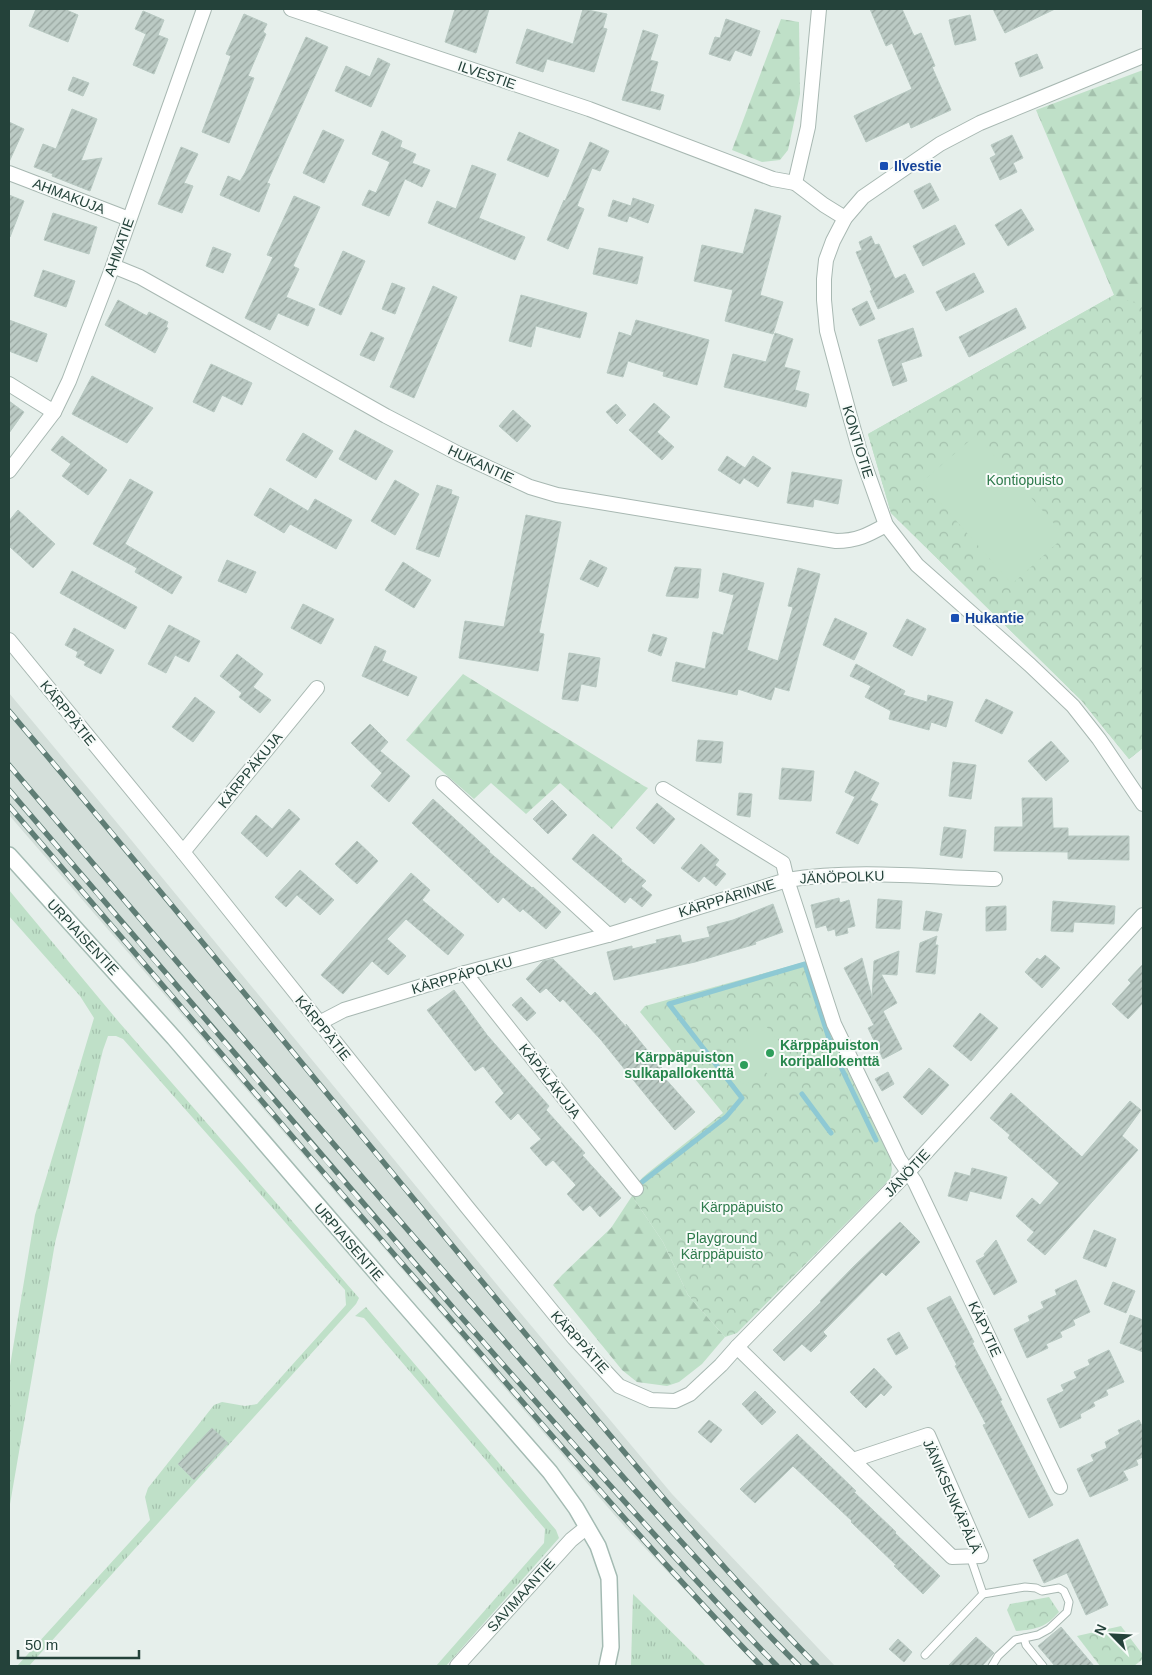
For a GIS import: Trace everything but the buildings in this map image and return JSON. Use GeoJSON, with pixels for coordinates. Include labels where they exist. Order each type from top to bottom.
{"type":"FeatureCollection","features":[{"type":"Feature","properties":{"kind":"main road","name":"URPIAISENTIE"},"geometry":{"type":"LineString","coordinates":[[9,855],[133,991],[550,1472],[576,1508],[598,1546],[609,1578],[611,1647],[607,1666]]}},
{"type":"Feature","properties":{"kind":"street","name":"AHMATIE"},"geometry":{"type":"LineString","coordinates":[[9,471],[54,412],[69,381],[113,266],[204,9]]}},
{"type":"Feature","properties":{"kind":"street","name":"ILVESTIE"},"geometry":{"type":"LineString","coordinates":[[291,9],[589,109],[774,179],[795,183]]}},
{"type":"Feature","properties":{"kind":"street"},"geometry":{"type":"LineString","coordinates":[[818,9],[808,127],[795,183],[824,206],[844,218],[863,197],[940,144],[1014,108],[1143,56]]}},
{"type":"Feature","properties":{"kind":"street","name":"AHMAKUJA"},"geometry":{"type":"LineString","coordinates":[[9,173],[129,219]]}},
{"type":"Feature","properties":{"kind":"street","name":"KONTIOTIE"},"geometry":{"type":"LineString","coordinates":[[844,218],[826,260],[824,278],[826,331],[860,452],[886,524],[917,565],[1030,665],[1072,706],[1099,739],[1143,804]]}},
{"type":"Feature","properties":{"kind":"street","name":"HUKANTIE"},"geometry":{"type":"LineString","coordinates":[[113,266],[140,277],[386,416],[459,454],[530,487],[567,497],[836,540],[850,541],[863,538],[886,524]]}},
{"type":"Feature","properties":{"kind":"street"},"geometry":{"type":"LineString","coordinates":[[9,384],[54,412]]}},
{"type":"Feature","properties":{"kind":"street","name":"KÄRPPÄTIE"},"geometry":{"type":"LineString","coordinates":[[9,640],[183,852],[574,1338],[619,1386],[651,1400]]}},
{"type":"Feature","properties":{"kind":"street","name":"KÄRPPÄKUJA"},"geometry":{"type":"LineString","coordinates":[[183,852],[317,688]]}},
{"type":"Feature","properties":{"kind":"street"},"geometry":{"type":"LineString","coordinates":[[443,783],[608,935]]}},
{"type":"Feature","properties":{"kind":"street","name":"JÄNÖPOLKU"},"geometry":{"type":"LineString","coordinates":[[663,789],[783,863],[787,880],[805,877],[852,875],[995,880]]}},
{"type":"Feature","properties":{"kind":"street","name":"KÄRPPÄRINNE"},"geometry":{"type":"LineString","coordinates":[[608,935],[787,880],[834,1024],[899,1159],[908,1172]]}},
{"type":"Feature","properties":{"kind":"street","name":"JÄNÖTIE"},"geometry":{"type":"LineString","coordinates":[[651,1400],[675,1401],[690,1394],[721,1365],[908,1172],[1143,915]]}},
{"type":"Feature","properties":{"kind":"street","name":"KÄRPPÄPOLKU"},"geometry":{"type":"LineString","coordinates":[[319,1023],[344,1010],[465,973],[608,935]]}},
{"type":"Feature","properties":{"kind":"street","name":"KÄPÄLÄKUJA"},"geometry":{"type":"LineString","coordinates":[[465,973],[636,1190]]}},
{"type":"Feature","properties":{"kind":"street","name":"KÄPYTIE"},"geometry":{"type":"LineString","coordinates":[[908,1172],[915,1182],[1060,1487]]}},
{"type":"Feature","properties":{"kind":"street","name":"JÄNIKSENKÄPÄLÄ"},"geometry":{"type":"LineString","coordinates":[[737,1347],[952,1558],[981,1556],[928,1435],[853,1460]]}},
{"type":"Feature","properties":{"kind":"street","name":"SAVIMAANTIE"},"geometry":{"type":"LineString","coordinates":[[457,1666],[571,1540],[587,1527]]}},
{"type":"Feature","properties":{"kind":"lane"},"geometry":{"type":"LineString","coordinates":[[970,1556],[983,1594]]}},
{"type":"Feature","properties":{"kind":"lane"},"geometry":{"type":"LineString","coordinates":[[925,1655],[983,1594],[1025,1587],[1036,1588],[1042,1591],[1059,1588],[1064,1591],[1069,1602],[1067,1612],[1049,1629],[1038,1635],[1015,1640],[1006,1647],[992,1666]]}},
{"type":"Feature","properties":{"kind":"lane"},"geometry":{"type":"LineString","coordinates":[[1024,1638],[1026,1645],[1043,1666]]}},
{"type":"Feature","properties":{"kind":"shaded area"},"geometry":{"type":"Polygon","coordinates":[[[9,693],[672,1494],[835,1666],[757,1666],[625,1527],[9,815],[9,693]]]}},
{"type":"Feature","properties":{"kind":"green space"},"geometry":{"type":"Polygon","coordinates":[[[781,19],[799,22],[800,94],[788,150],[780,160],[762,162],[732,150],[781,19]]]}},
{"type":"Feature","properties":{"kind":"green space","name":"Kontiopuisto"},"geometry":{"type":"Polygon","coordinates":[[[1143,70],[1143,748],[1129,759],[1081,700],[891,513],[868,434],[1114,295],[1036,110],[1143,70]]]}},
{"type":"Feature","properties":{"kind":"green space","name":"Kontiopuisto"},"geometry":{"type":"Polygon","coordinates":[[[1114,295],[1143,306],[1143,748],[1129,759],[1081,700],[891,513],[868,434],[1114,295]]]}},
{"type":"Feature","properties":{"kind":"green space"},"geometry":{"type":"Polygon","coordinates":[[[976,435],[1065,536],[1012,584],[922,482],[976,435]]]}},
{"type":"Feature","properties":{"kind":"green space"},"geometry":{"type":"Polygon","coordinates":[[[463,674],[648,788],[612,829],[560,783],[526,814],[491,783],[474,799],[406,740],[463,674]]]}},
{"type":"Feature","properties":{"kind":"green space"},"geometry":{"type":"Polygon","coordinates":[[[9,890],[118,1021],[359,1298],[356,1304],[29,1666],[17,1666],[150,1520],[145,1497],[148,1488],[214,1405],[222,1402],[245,1406],[257,1404],[346,1305],[345,1290],[123,1039],[116,1036],[108,1036],[55,1243],[9,1510],[9,1372],[35,1215],[94,1018],[80,996],[9,916],[9,890]]]}},
{"type":"Feature","properties":{"kind":"green space","name":"Kärppäpuisto"},"geometry":{"type":"Polygon","coordinates":[[[808,961],[835,1044],[891,1160],[890,1179],[737,1333],[725,1337],[688,1295],[663,1242],[632,1196],[642,1178],[723,1113],[640,1012],[645,1006],[808,961]]]}},
{"type":"Feature","properties":{"kind":"green space","name":"Kärppäpuiston koripallokenttä"},"geometry":{"type":"Polygon","coordinates":[[[765,1025],[798,1063],[776,1083],[764,1070],[745,1086],[723,1060],[765,1025]]]}},
{"type":"Feature","properties":{"kind":"green space"},"geometry":{"type":"Polygon","coordinates":[[[632,1196],[663,1242],[688,1295],[725,1337],[702,1364],[679,1382],[667,1386],[637,1382],[622,1370],[553,1285],[611,1228],[632,1196]]]}},
{"type":"Feature","properties":{"kind":"green space"},"geometry":{"type":"Polygon","coordinates":[[[366,1307],[556,1530],[559,1538],[446,1666],[436,1666],[544,1543],[545,1529],[364,1318],[355,1316],[366,1307]]]}},
{"type":"Feature","properties":{"kind":"green space"},"geometry":{"type":"Polygon","coordinates":[[[633,1594],[706,1666],[631,1666],[633,1594]]]}},
{"type":"Feature","properties":{"kind":"green space"},"geometry":{"type":"Polygon","coordinates":[[[1049,1597],[1059,1612],[1045,1625],[1016,1631],[1007,1610],[1010,1604],[1049,1597]]]}},
{"type":"Feature","properties":{"kind":"green space"},"geometry":{"type":"Polygon","coordinates":[[[1121,1626],[1143,1655],[1143,1659],[1134,1666],[1100,1666],[1077,1636],[1121,1626]]]}},
{"type":"Feature","properties":{"kind":"waterway"},"geometry":{"type":"LineString","coordinates":[[642,1182],[726,1117],[742,1098],[669,1004],[805,964],[832,1048]]}},
{"type":"Feature","properties":{"kind":"waterway"},"geometry":{"type":"LineString","coordinates":[[838,1061],[876,1140]]}},
{"type":"Feature","properties":{"kind":"waterway"},"geometry":{"type":"LineString","coordinates":[[802,1094],[831,1133]]}},
{"type":"Feature","properties":{"kind":"railway"},"geometry":{"type":"LineString","coordinates":[[9,711],[133,858],[615,1441],[734,1578],[817,1666]]}},
{"type":"Feature","properties":{"kind":"railway"},"geometry":{"type":"LineString","coordinates":[[9,765],[597,1448],[676,1536],[799,1666]]}},
{"type":"Feature","properties":{"kind":"railway"},"geometry":{"type":"LineString","coordinates":[[9,790],[455,1310],[654,1534],[777,1666]]}},
{"type":"Feature","properties":{"kind":"railway"},"geometry":{"type":"LineString","coordinates":[[9,806],[351,1205],[575,1462],[648,1545],[761,1666]]}},
{"type":"Feature","properties":{"kind":"place","name":"Ilvestie"},"geometry":{"type":"Point","coordinates":[884,166]}},
{"type":"Feature","properties":{"kind":"place","name":"Hukantie"},"geometry":{"type":"Point","coordinates":[955,618]}},
{"type":"Feature","properties":{"kind":"place","name":"Kärppäpuiston koripallokenttä"},"geometry":{"type":"Point","coordinates":[770,1053]}},
{"type":"Feature","properties":{"kind":"place","name":"Kärppäpuiston sulkapallokenttä"},"geometry":{"type":"Point","coordinates":[744,1065]}},
{"type":"Feature","properties":{"kind":"park label","name":"Playground Kärppäpuisto"},"geometry":{"type":"Point","coordinates":[722,1246]}}]}
